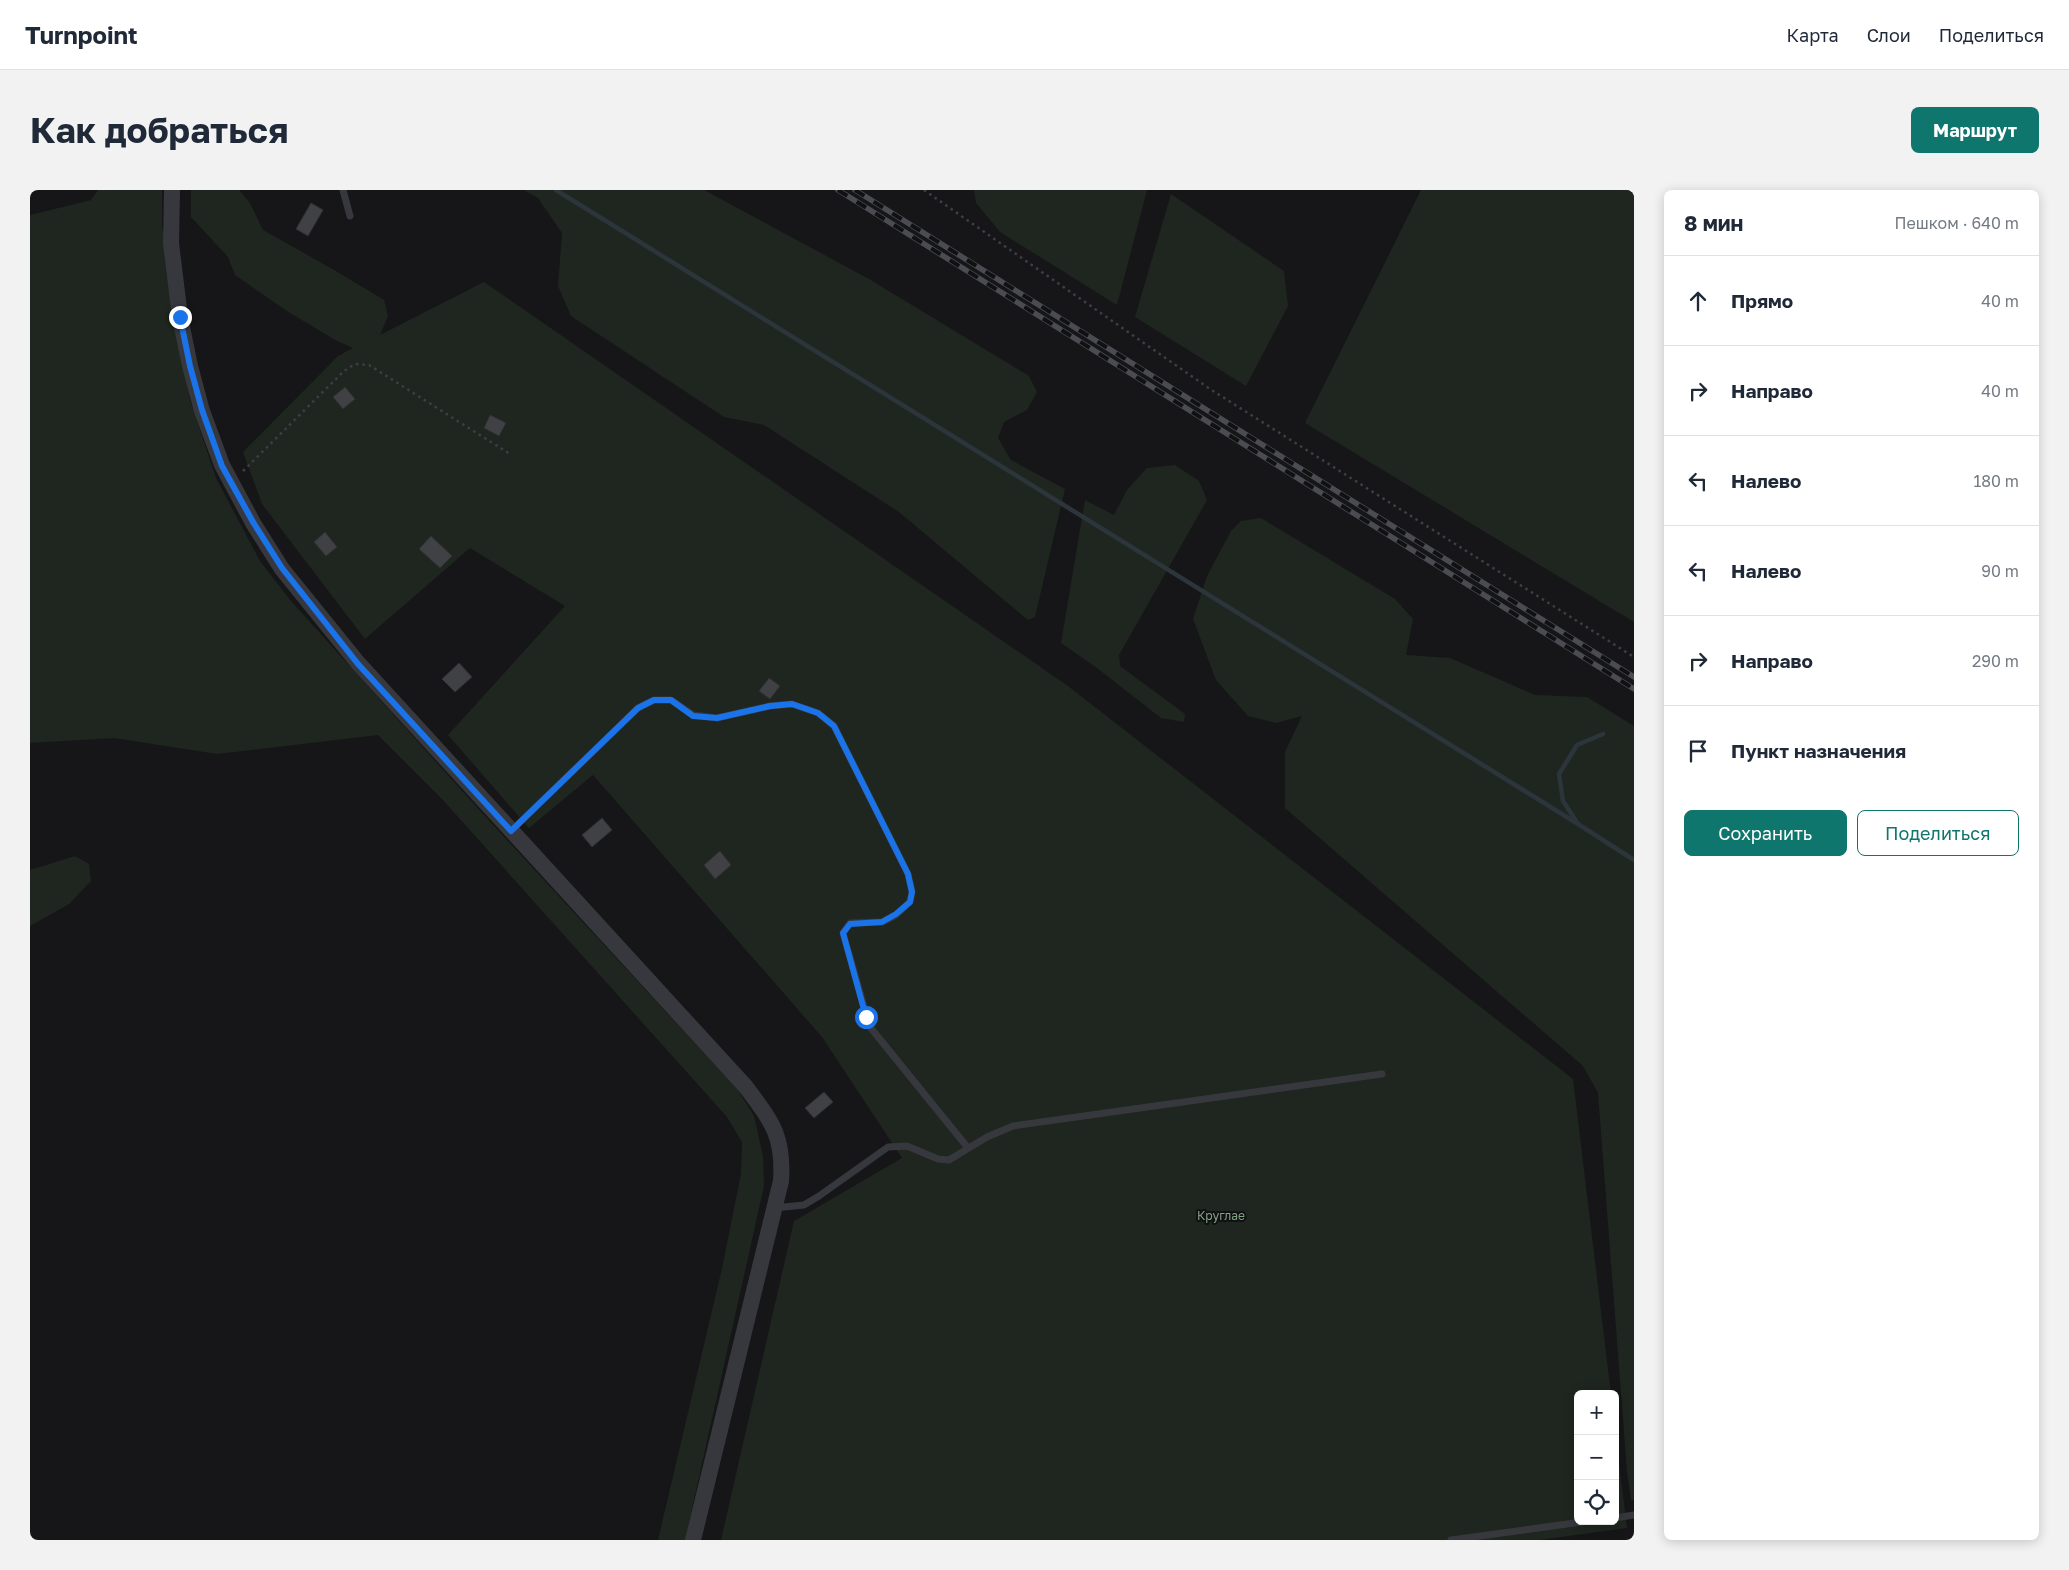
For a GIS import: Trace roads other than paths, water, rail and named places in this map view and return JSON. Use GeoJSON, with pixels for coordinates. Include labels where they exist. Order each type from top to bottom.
{"type":"FeatureCollection","features":[{"type":"Feature","properties":{"kind":"street"},"geometry":{"type":"LineString","coordinates":[[172,190],[171,243],[180,317],[190,366],[202,410],[228,476],[253,522],[282,568],[358,664],[746,1087],[770,1118],[778,1138],[782,1158],[781,1182],[693,1540]]}},
{"type":"Feature","properties":{"kind":"lane"},"geometry":{"type":"LineString","coordinates":[[343,190],[350,216]]}},
{"type":"Feature","properties":{"kind":"lane"},"geometry":{"type":"LineString","coordinates":[[511,831],[638,708],[654,700],[671,700],[693,716],[717,718],[770,706],[792,704],[818,713],[834,726],[908,874],[912,892],[910,902],[896,914],[882,922],[850,924],[843,933],[866,1017],[870,1027],[968,1148]]}},
{"type":"Feature","properties":{"kind":"lane"},"geometry":{"type":"LineString","coordinates":[[774,1208],[804,1205],[888,1147],[907,1146],[938,1159],[949,1160],[968,1148],[1013,1126],[1382,1074]]}},
{"type":"Feature","properties":{"kind":"lane"},"geometry":{"type":"LineString","coordinates":[[1619,1517],[1634,1515]]}},
{"type":"Feature","properties":{"kind":"lane"},"geometry":{"type":"LineString","coordinates":[[1451,1540],[1574,1523]]}},
{"type":"Feature","properties":{"kind":"waterway"},"geometry":{"type":"LineString","coordinates":[[556,190],[1578,824]]}},
{"type":"Feature","properties":{"kind":"waterway"},"geometry":{"type":"LineString","coordinates":[[1603,734],[1577,745],[1559,774],[1563,801],[1578,824],[1634,860]]}},
{"type":"Feature","properties":{"kind":"railway"},"geometry":{"type":"LineString","coordinates":[[838,190],[1634,689]]}},
{"type":"Feature","properties":{"kind":"railway"},"geometry":{"type":"LineString","coordinates":[[855,190],[1634,677]]}},
{"type":"Feature","properties":{"kind":"park label","name":"Круглае"},"geometry":{"type":"Point","coordinates":[1221,1216]}}]}
